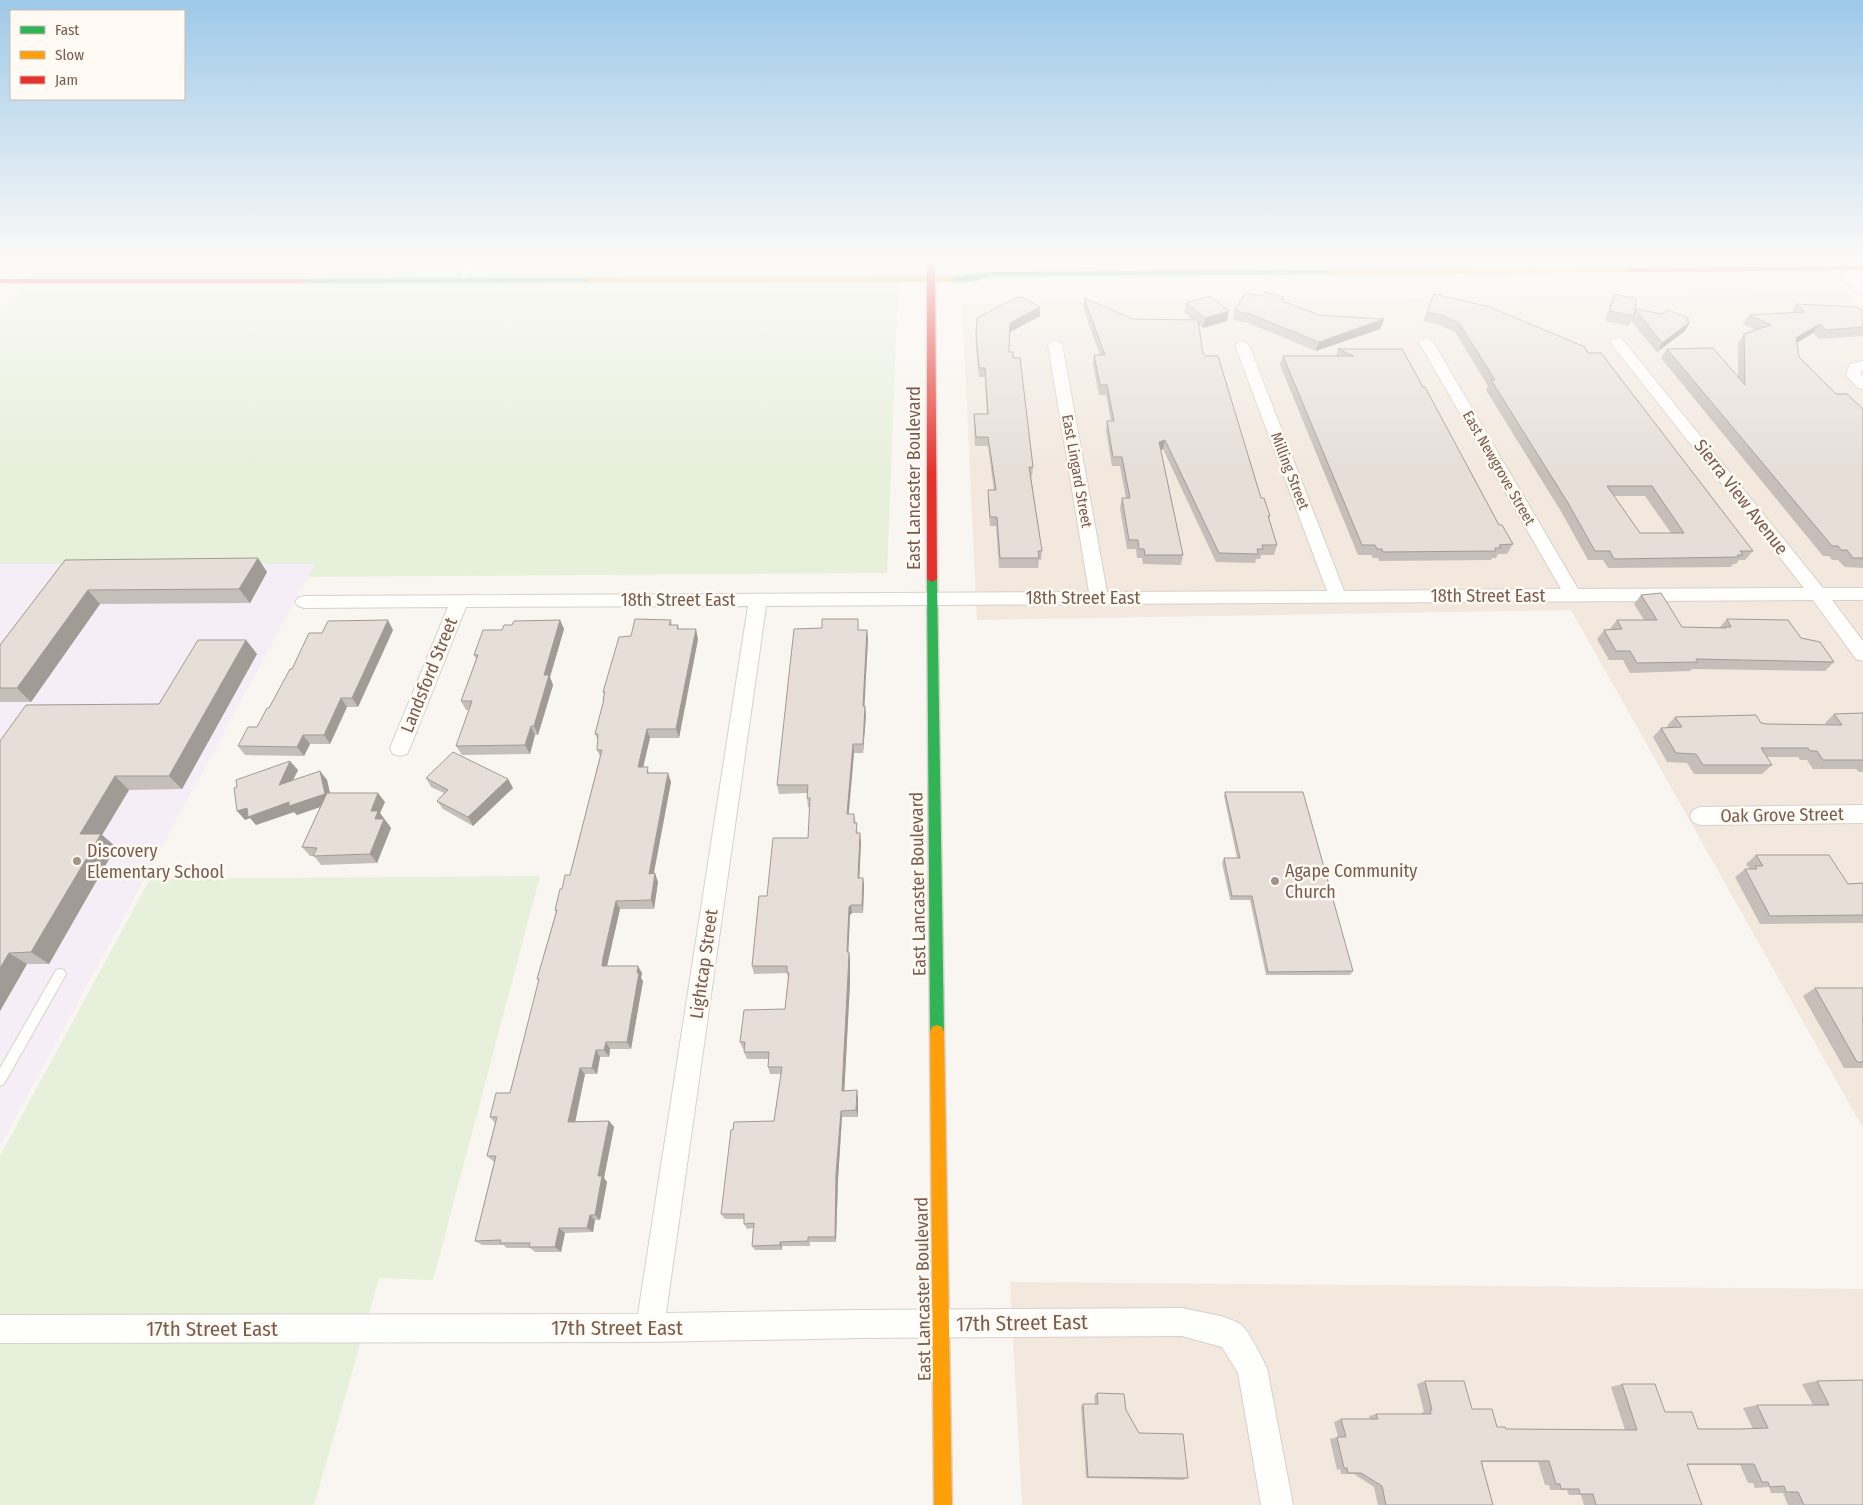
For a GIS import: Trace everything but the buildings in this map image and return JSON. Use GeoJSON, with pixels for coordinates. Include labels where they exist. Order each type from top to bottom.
{"type":"FeatureCollection","features":[{"type":"Feature","properties":{"kind":"main road","name":"East Lancaster Boulevard"},"geometry":{"type":"LineString","coordinates":[[931,332],[932,599],[943,1505]]}},
{"type":"Feature","properties":{"kind":"street","name":"East Newgrove Street"},"geometry":{"type":"LineString","coordinates":[[1426,342],[1573,595]]}},
{"type":"Feature","properties":{"kind":"street","name":"Sierra View Avenue"},"geometry":{"type":"LineString","coordinates":[[1618,342],[1818,594],[1863,654]]}},
{"type":"Feature","properties":{"kind":"street","name":"East Lingard Street"},"geometry":{"type":"LineString","coordinates":[[1055,344],[1099,598]]}},
{"type":"Feature","properties":{"kind":"street","name":"Milling Street"},"geometry":{"type":"LineString","coordinates":[[1242,345],[1338,597]]}},
{"type":"Feature","properties":{"kind":"street"},"geometry":{"type":"LineString","coordinates":[[1859,366],[1853,375],[1863,386]]}},
{"type":"Feature","properties":{"kind":"street","name":"18th Street East"},"geometry":{"type":"LineString","coordinates":[[304,602],[1863,594]]}},
{"type":"Feature","properties":{"kind":"street","name":"Lightcap Street"},"geometry":{"type":"LineString","coordinates":[[650,1328],[758,600]]}},
{"type":"Feature","properties":{"kind":"street","name":"Landsford Street"},"geometry":{"type":"LineString","coordinates":[[400,748],[459,602]]}},
{"type":"Feature","properties":{"kind":"street","name":"Oak Grove Street"},"geometry":{"type":"LineString","coordinates":[[1700,816],[1863,814]]}},
{"type":"Feature","properties":{"kind":"street","name":"17th Street East"},"geometry":{"type":"LineString","coordinates":[[0,1329],[650,1328],[861,1324],[1182,1322],[1231,1335],[1252,1368],[1278,1505]]}},
{"type":"Feature","properties":{"kind":"lane"},"geometry":{"type":"LineString","coordinates":[[1,1075],[60,974]]}},
{"type":"Feature","properties":{"kind":"shaded area"},"geometry":{"type":"Polygon","coordinates":[[[963,332],[1863,332],[1863,1128],[1571,610],[977,620],[963,332]]]}},
{"type":"Feature","properties":{"kind":"shaded area","name":"Discovery Elementary School"},"geometry":{"type":"Polygon","coordinates":[[[0,564],[315,564],[0,1146],[0,564]]]}},
{"type":"Feature","properties":{"kind":"shaded area"},"geometry":{"type":"Polygon","coordinates":[[[1010,1282],[1863,1289],[1863,1505],[1022,1505],[1010,1282]]]}},
{"type":"Feature","properties":{"kind":"green space"},"geometry":{"type":"Polygon","coordinates":[[[0,332],[896,332],[887,573],[308,577],[315,564],[0,564],[0,332]]]}},
{"type":"Feature","properties":{"kind":"green space"},"geometry":{"type":"Polygon","coordinates":[[[540,876],[433,1280],[379,1278],[314,1505],[0,1505],[0,1156],[150,879],[540,876]]]}},
{"type":"Feature","properties":{"kind":"traffic: fast"},"geometry":{"type":"LineString","coordinates":[[932,579],[937,1032]]}},
{"type":"Feature","properties":{"kind":"traffic: slow"},"geometry":{"type":"LineString","coordinates":[[937,1032],[943,1505]]}},
{"type":"Feature","properties":{"kind":"traffic: jam"},"geometry":{"type":"LineString","coordinates":[[931,332],[932,579]]}},
{"type":"Feature","properties":{"kind":"place","name":"Discovery Elementary School"},"geometry":{"type":"Point","coordinates":[77,861]}},
{"type":"Feature","properties":{"kind":"place","name":"Agape Community Church"},"geometry":{"type":"Point","coordinates":[1275,881]}}]}
